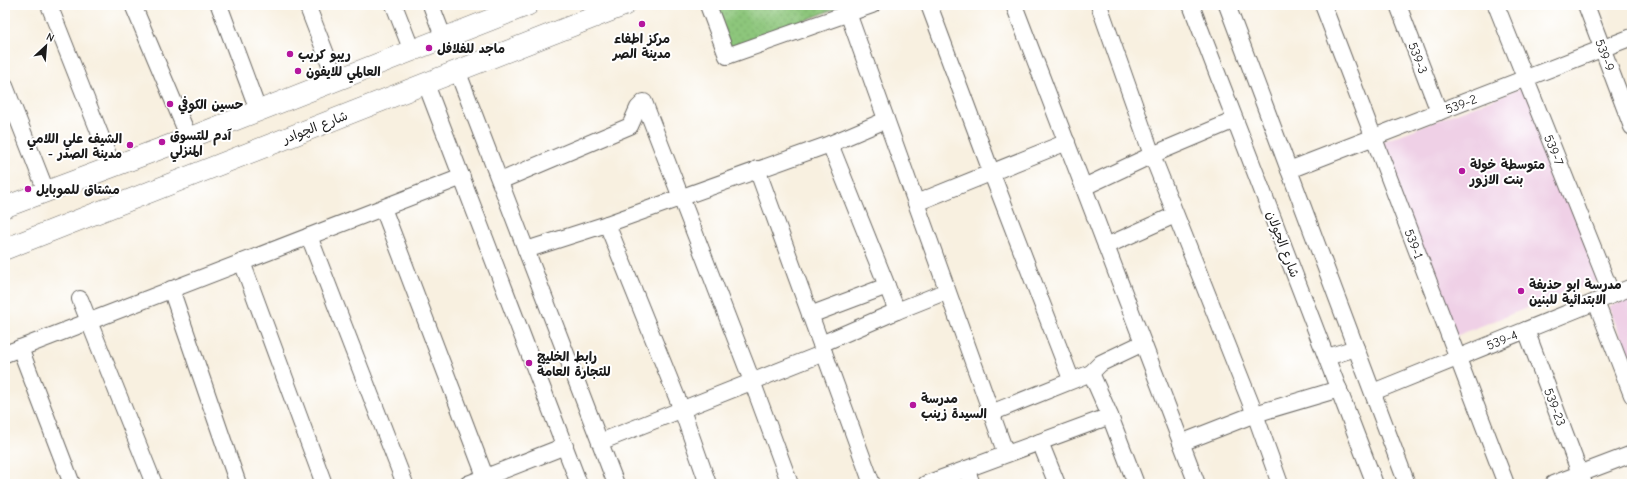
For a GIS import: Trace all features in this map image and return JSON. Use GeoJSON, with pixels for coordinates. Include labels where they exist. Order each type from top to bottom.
{"type":"FeatureCollection","features":[{"type":"Feature","properties":{"kind":"main road"},"geometry":{"type":"LineString","coordinates":[[5,207],[189,138],[528,5]]}},
{"type":"Feature","properties":{"kind":"main road","name":"شارع الچوادر"},"geometry":{"type":"LineString","coordinates":[[5,249],[625,5]]}},
{"type":"Feature","properties":{"kind":"street"},"geometry":{"type":"LineString","coordinates":[[50,5],[113,166]]}},
{"type":"Feature","properties":{"kind":"street"},"geometry":{"type":"LineString","coordinates":[[133,5],[189,138]]}},
{"type":"Feature","properties":{"kind":"street"},"geometry":{"type":"LineString","coordinates":[[219,5],[258,110]]}},
{"type":"Feature","properties":{"kind":"street"},"geometry":{"type":"LineString","coordinates":[[307,5],[336,80]]}},
{"type":"Feature","properties":{"kind":"street"},"geometry":{"type":"LineString","coordinates":[[394,5],[412,51]]}},
{"type":"Feature","properties":{"kind":"street"},"geometry":{"type":"LineString","coordinates":[[431,5],[444,39]]}},
{"type":"Feature","properties":{"kind":"street"},"geometry":{"type":"LineString","coordinates":[[708,5],[727,56],[872,5]]}},
{"type":"Feature","properties":{"kind":"street"},"geometry":{"type":"LineString","coordinates":[[929,5],[1071,379]]}},
{"type":"Feature","properties":{"kind":"street"},"geometry":{"type":"LineString","coordinates":[[1014,5],[1197,484]]}},
{"type":"Feature","properties":{"kind":"street"},"geometry":{"type":"LineString","coordinates":[[1098,5],[1152,155],[1255,414],[1280,484]]}},
{"type":"Feature","properties":{"kind":"street","name":"شارع الجولان"},"geometry":{"type":"LineString","coordinates":[[1191,5],[1375,484]]}},
{"type":"Feature","properties":{"kind":"street"},"geometry":{"type":"LineString","coordinates":[[1227,5],[1407,484]]}},
{"type":"Feature","properties":{"kind":"street","name":"539-1"},"geometry":{"type":"LineString","coordinates":[[1323,5],[1506,484]]}},
{"type":"Feature","properties":{"kind":"street","name":"539-3"},"geometry":{"type":"LineString","coordinates":[[1398,5],[1439,112]]}},
{"type":"Feature","properties":{"kind":"street","name":"539-7"},"geometry":{"type":"LineString","coordinates":[[1496,5],[1612,295]]}},
{"type":"Feature","properties":{"kind":"street","name":"539-9"},"geometry":{"type":"LineString","coordinates":[[1586,5],[1632,127]]}},
{"type":"Feature","properties":{"kind":"street"},"geometry":{"type":"LineString","coordinates":[[848,14],[1006,454]]}},
{"type":"Feature","properties":{"kind":"street","name":"539-2"},"geometry":{"type":"LineString","coordinates":[[1289,170],[1632,37]]}},
{"type":"Feature","properties":{"kind":"street"},"geometry":{"type":"LineString","coordinates":[[457,70],[616,484]]}},
{"type":"Feature","properties":{"kind":"street"},"geometry":{"type":"LineString","coordinates":[[426,84],[579,484]]}},
{"type":"Feature","properties":{"kind":"street"},"geometry":{"type":"LineString","coordinates":[[5,86],[46,191]]}},
{"type":"Feature","properties":{"kind":"street"},"geometry":{"type":"LineString","coordinates":[[500,181],[630,126],[638,108],[644,102],[752,381],[790,484]]}},
{"type":"Feature","properties":{"kind":"street"},"geometry":{"type":"LineString","coordinates":[[526,250],[607,224],[681,196],[830,144],[886,120]]}},
{"type":"Feature","properties":{"kind":"street"},"geometry":{"type":"LineString","coordinates":[[1084,187],[1152,155],[1235,120]]}},
{"type":"Feature","properties":{"kind":"street"},"geometry":{"type":"LineString","coordinates":[[916,203],[992,174],[1066,142]]}},
{"type":"Feature","properties":{"kind":"street"},"geometry":{"type":"LineString","coordinates":[[830,144],[897,311]]}},
{"type":"Feature","properties":{"kind":"street"},"geometry":{"type":"LineString","coordinates":[[757,169],[872,484]]}},
{"type":"Feature","properties":{"kind":"street"},"geometry":{"type":"LineString","coordinates":[[5,354],[462,177]]}},
{"type":"Feature","properties":{"kind":"street"},"geometry":{"type":"LineString","coordinates":[[383,208],[487,480]]}},
{"type":"Feature","properties":{"kind":"street"},"geometry":{"type":"LineString","coordinates":[[1106,246],[1175,215]]}},
{"type":"Feature","properties":{"kind":"street"},"geometry":{"type":"LineString","coordinates":[[607,224],[682,410],[708,484]]}},
{"type":"Feature","properties":{"kind":"street"},"geometry":{"type":"LineString","coordinates":[[309,236],[405,484]]}},
{"type":"Feature","properties":{"kind":"street"},"geometry":{"type":"LineString","coordinates":[[242,262],[324,484]]}},
{"type":"Feature","properties":{"kind":"street"},"geometry":{"type":"LineString","coordinates":[[810,316],[888,286]]}},
{"type":"Feature","properties":{"kind":"street","name":"539-4"},"geometry":{"type":"LineString","coordinates":[[1373,392],[1632,287]]}},
{"type":"Feature","properties":{"kind":"street"},"geometry":{"type":"LineString","coordinates":[[172,289],[238,484]]}},
{"type":"Feature","properties":{"kind":"street"},"geometry":{"type":"LineString","coordinates":[[600,442],[752,381],[897,311],[947,291]]}},
{"type":"Feature","properties":{"kind":"street"},"geometry":{"type":"LineString","coordinates":[[80,299],[154,484]]}},
{"type":"Feature","properties":{"kind":"street"},"geometry":{"type":"LineString","coordinates":[[1596,302],[1632,395]]}},
{"type":"Feature","properties":{"kind":"street","name":"539-23"},"geometry":{"type":"LineString","coordinates":[[1526,330],[1582,479]]}},
{"type":"Feature","properties":{"kind":"street"},"geometry":{"type":"LineString","coordinates":[[991,413],[1071,379],[1091,373],[1101,363],[1143,343]]}},
{"type":"Feature","properties":{"kind":"street"},"geometry":{"type":"LineString","coordinates":[[20,348],[72,484]]}},
{"type":"Feature","properties":{"kind":"street"},"geometry":{"type":"LineString","coordinates":[[1327,357],[1356,348]]}},
{"type":"Feature","properties":{"kind":"street"},"geometry":{"type":"LineString","coordinates":[[1091,373],[1110,416],[1136,484]]}},
{"type":"Feature","properties":{"kind":"street"},"geometry":{"type":"LineString","coordinates":[[1182,443],[1255,414],[1339,389]]}},
{"type":"Feature","properties":{"kind":"street"},"geometry":{"type":"LineString","coordinates":[[926,484],[1110,416]]}},
{"type":"Feature","properties":{"kind":"street"},"geometry":{"type":"LineString","coordinates":[[1040,442],[1057,484]]}},
{"type":"Feature","properties":{"kind":"street"},"geometry":{"type":"LineString","coordinates":[[468,484],[487,480],[565,446]]}},
{"type":"Feature","properties":{"kind":"street"},"geometry":{"type":"LineString","coordinates":[[1553,484],[1582,479],[1632,454]]}},
{"type":"Feature","properties":{"kind":"street"},"geometry":{"type":"LineString","coordinates":[[966,469],[972,484]]}},
{"type":"Feature","properties":{"kind":"shaded area"},"geometry":{"type":"Polygon","coordinates":[[[1526,86],[1601,279],[1453,337],[1379,143],[1526,86]]]}},
{"type":"Feature","properties":{"kind":"shaded area"},"geometry":{"type":"Polygon","coordinates":[[[1632,298],[1632,367],[1609,307],[1632,298]]]}},
{"type":"Feature","properties":{"kind":"green space"},"geometry":{"type":"Polygon","coordinates":[[[714,5],[845,5],[731,49],[714,5]]]}},
{"type":"Feature","properties":{"kind":"place","name":"مركز اطفاء مدينة الصر"},"geometry":{"type":"Point","coordinates":[642,24]}},
{"type":"Feature","properties":{"kind":"place","name":"ماجد للفلافل"},"geometry":{"type":"Point","coordinates":[429,48]}},
{"type":"Feature","properties":{"kind":"place","name":"ريبو كريب"},"geometry":{"type":"Point","coordinates":[290,54]}},
{"type":"Feature","properties":{"kind":"place","name":"العالمي للايفون"},"geometry":{"type":"Point","coordinates":[298,71]}},
{"type":"Feature","properties":{"kind":"place","name":"حسين الكوفي"},"geometry":{"type":"Point","coordinates":[170,104]}},
{"type":"Feature","properties":{"kind":"place","name":"آدم للتسوق المنزلي"},"geometry":{"type":"Point","coordinates":[162,142]}},
{"type":"Feature","properties":{"kind":"place","name":"الشيف علي اللامي - مدينة الصدر"},"geometry":{"type":"Point","coordinates":[130,145]}},
{"type":"Feature","properties":{"kind":"place","name":"متوسطة خولة بنت الازور"},"geometry":{"type":"Point","coordinates":[1462,171]}},
{"type":"Feature","properties":{"kind":"place","name":"مشتاق للموبايل"},"geometry":{"type":"Point","coordinates":[28,189]}},
{"type":"Feature","properties":{"kind":"place","name":"مدرسة ابو حذيفة الابتدائية للبنين"},"geometry":{"type":"Point","coordinates":[1521,291]}},
{"type":"Feature","properties":{"kind":"place","name":"رابط الخليج للتجارة العامة"},"geometry":{"type":"Point","coordinates":[529,363]}},
{"type":"Feature","properties":{"kind":"place","name":"مدرسة السيدة زينب"},"geometry":{"type":"Point","coordinates":[913,405]}}]}
